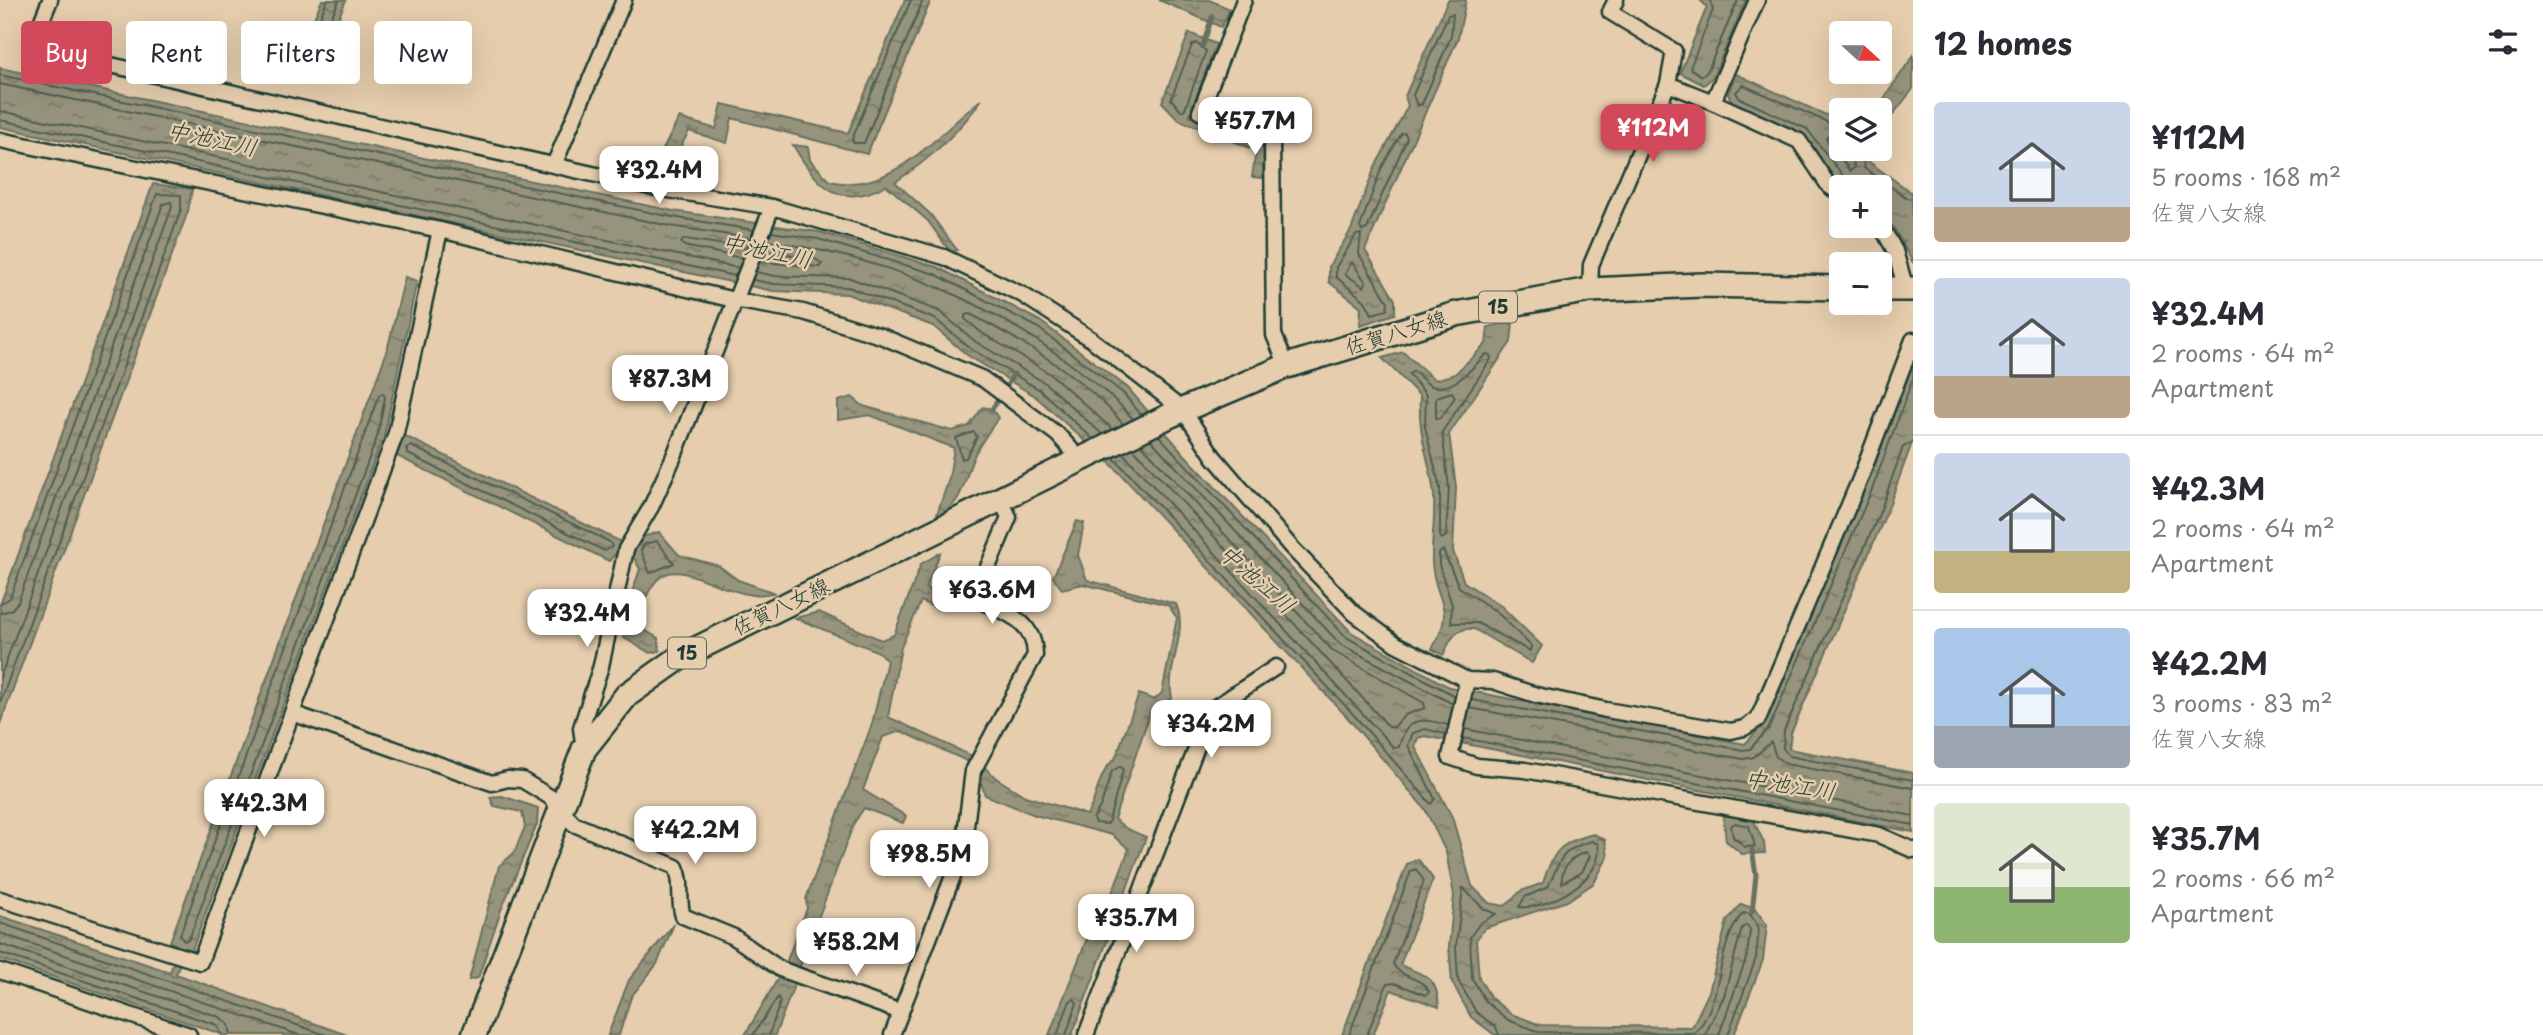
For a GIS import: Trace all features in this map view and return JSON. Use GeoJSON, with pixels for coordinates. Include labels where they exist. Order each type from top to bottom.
{"type":"FeatureCollection","features":[{"type":"Feature","properties":{"kind":"main road","name":"佐賀八女線"},"geometry":{"type":"LineString","coordinates":[[1177,413],[1287,366],[1457,314],[1590,289],[1701,285],[1829,288]]}},
{"type":"Feature","properties":{"kind":"main road"},"geometry":{"type":"LineString","coordinates":[[1892,289],[1910,289]]}},
{"type":"Feature","properties":{"kind":"main road","name":"15"},"geometry":{"type":"LineString","coordinates":[[1084,457],[1177,413]]}},
{"type":"Feature","properties":{"kind":"main road","name":"佐賀八女線"},"geometry":{"type":"LineString","coordinates":[[474,1035],[559,807],[584,749],[627,695],[682,656],[1084,457]]}},
{"type":"Feature","properties":{"kind":"street"},"geometry":{"type":"LineString","coordinates":[[50,0],[31,47],[650,187],[771,210],[944,257],[1023,295],[1091,340],[1177,413],[1354,614],[1396,644],[1467,680],[1493,681],[1536,695],[1606,710],[1731,731],[1745,728],[1758,719],[1860,479],[1913,340]]}},
{"type":"Feature","properties":{"kind":"street"},"geometry":{"type":"LineString","coordinates":[[554,165],[624,0]]}},
{"type":"Feature","properties":{"kind":"street"},"geometry":{"type":"LineString","coordinates":[[1244,0],[1200,112],[1272,140],[1274,335],[1287,366]]}},
{"type":"Feature","properties":{"kind":"street"},"geometry":{"type":"LineString","coordinates":[[1590,289],[1591,265],[1668,84],[1674,51],[1611,12],[1616,0]]}},
{"type":"Feature","properties":{"kind":"street"},"geometry":{"type":"LineString","coordinates":[[1713,102],[1757,0]]}},
{"type":"Feature","properties":{"kind":"street"},"geometry":{"type":"LineString","coordinates":[[1668,84],[1799,141],[1829,186]]}},
{"type":"Feature","properties":{"kind":"street"},"geometry":{"type":"LineString","coordinates":[[0,140],[440,230],[734,300],[803,312],[881,336],[983,379],[1084,457]]}},
{"type":"Feature","properties":{"kind":"street"},"geometry":{"type":"LineString","coordinates":[[584,749],[581,728],[601,666],[628,546],[651,507],[674,456],[771,210]]}},
{"type":"Feature","properties":{"kind":"street"},"geometry":{"type":"LineString","coordinates":[[0,899],[200,962],[396,433],[440,230]]}},
{"type":"Feature","properties":{"kind":"street"},"geometry":{"type":"LineString","coordinates":[[1888,238],[1910,289]]}},
{"type":"Feature","properties":{"kind":"street"},"geometry":{"type":"LineString","coordinates":[[892,1035],[963,850],[973,771],[1035,655],[1035,638],[1024,623],[975,598],[1009,517],[1000,498]]}},
{"type":"Feature","properties":{"kind":"street"},"geometry":{"type":"LineString","coordinates":[[1086,1035],[1211,710],[1276,667]]}},
{"type":"Feature","properties":{"kind":"street"},"geometry":{"type":"LineString","coordinates":[[1467,680],[1450,757],[1477,766],[1525,770],[1879,835],[1913,850]]}},
{"type":"Feature","properties":{"kind":"street"},"geometry":{"type":"LineString","coordinates":[[292,713],[492,783],[508,779],[522,780],[550,797],[574,824],[676,867],[682,880],[679,903],[683,916],[734,937],[780,969],[901,1012]]}},
{"type":"Feature","properties":{"kind":"street"},"geometry":{"type":"LineString","coordinates":[[0,971],[189,1035]]}},
{"type":"Feature","properties":{"kind":"water"},"geometry":{"type":"Polygon","coordinates":[[[322,0],[346,0],[337,21],[313,21],[322,0]]]}},
{"type":"Feature","properties":{"kind":"water"},"geometry":{"type":"Polygon","coordinates":[[[905,0],[931,0],[867,154],[732,118],[727,143],[689,131],[662,181],[650,175],[679,118],[716,129],[722,104],[848,133],[905,0]]]}},
{"type":"Feature","properties":{"kind":"water"},"geometry":{"type":"Polygon","coordinates":[[[1159,0],[1209,0],[1230,9],[1221,27],[1159,0]]]}},
{"type":"Feature","properties":{"kind":"water"},"geometry":{"type":"Polygon","coordinates":[[[1448,0],[1466,0],[1458,38],[1365,250],[1395,300],[1395,314],[1360,325],[1361,307],[1329,282],[1329,266],[1351,230],[1375,167],[1408,106],[1405,96],[1448,0]]]}},
{"type":"Feature","properties":{"kind":"water"},"geometry":{"type":"Polygon","coordinates":[[[1700,0],[1746,0],[1713,77],[1704,85],[1680,73],[1707,7],[1700,0]]]}},
{"type":"Feature","properties":{"kind":"water"},"geometry":{"type":"Polygon","coordinates":[[[1189,33],[1216,44],[1189,116],[1266,148],[1262,178],[1252,177],[1256,150],[1179,120],[1162,102],[1189,33]]]}},
{"type":"Feature","properties":{"kind":"water"},"geometry":{"type":"Polygon","coordinates":[[[1913,56],[1913,89],[1892,116],[1892,98],[1884,98],[1913,56]]]}},
{"type":"Feature","properties":{"kind":"water","name":"中池江川"},"geometry":{"type":"Polygon","coordinates":[[[0,68],[21,72],[21,84],[75,84],[673,211],[819,232],[937,267],[1040,321],[1128,388],[1184,454],[1351,632],[1449,687],[1745,744],[1762,726],[1866,484],[1913,358],[1913,440],[1886,514],[1791,733],[1789,749],[1913,773],[1913,832],[1425,736],[1418,738],[1415,747],[1452,817],[1472,886],[1489,903],[1505,906],[1521,891],[1543,883],[1555,855],[1566,844],[1594,834],[1605,840],[1608,856],[1594,883],[1567,901],[1485,928],[1476,940],[1479,978],[1491,998],[1511,1014],[1541,1025],[1692,1027],[1709,992],[1727,921],[1741,904],[1755,909],[1767,925],[1763,960],[1734,1035],[1495,1035],[1471,1017],[1452,982],[1449,947],[1454,895],[1446,852],[1425,809],[1348,718],[1114,467],[1035,396],[967,355],[933,326],[847,294],[773,291],[0,127],[0,68]]]}},
{"type":"Feature","properties":{"kind":"water"},"geometry":{"type":"Polygon","coordinates":[[[1736,74],[1829,117],[1829,161],[1869,161],[1887,175],[1832,175],[1803,134],[1733,103],[1728,94],[1736,74]]]}},
{"type":"Feature","properties":{"kind":"water"},"geometry":{"type":"Polygon","coordinates":[[[982,99],[943,145],[895,182],[930,214],[957,250],[951,253],[928,221],[886,185],[855,196],[831,190],[811,172],[793,145],[808,147],[810,160],[830,181],[853,183],[874,179],[894,171],[913,158],[982,99]]]}},
{"type":"Feature","properties":{"kind":"water"},"geometry":{"type":"Polygon","coordinates":[[[1892,179],[1912,193],[1913,263],[1894,228],[1892,179]]]}},
{"type":"Feature","properties":{"kind":"water"},"geometry":{"type":"Polygon","coordinates":[[[153,184],[192,189],[188,211],[0,724],[0,605],[153,184]]]}},
{"type":"Feature","properties":{"kind":"water"},"geometry":{"type":"Polygon","coordinates":[[[405,277],[417,281],[384,436],[401,443],[405,436],[621,542],[635,545],[639,538],[659,532],[679,555],[719,566],[738,580],[775,593],[753,595],[681,573],[668,573],[656,581],[646,598],[637,626],[658,638],[660,651],[650,653],[624,638],[623,619],[640,569],[633,556],[634,550],[622,547],[609,561],[397,456],[399,448],[381,442],[192,950],[185,948],[176,974],[347,1035],[224,1035],[0,959],[0,916],[170,972],[179,946],[170,942],[387,351],[405,277]]]}},
{"type":"Feature","properties":{"kind":"water"},"geometry":{"type":"Polygon","coordinates":[[[1513,322],[1511,342],[1449,434],[1456,487],[1453,551],[1464,582],[1501,606],[1542,646],[1532,663],[1474,629],[1458,632],[1443,655],[1432,649],[1440,635],[1444,613],[1432,562],[1434,496],[1422,432],[1420,396],[1382,358],[1403,352],[1435,380],[1455,374],[1486,344],[1488,327],[1513,322]]]}},
{"type":"Feature","properties":{"kind":"water"},"geometry":{"type":"Polygon","coordinates":[[[852,397],[863,406],[952,431],[969,426],[983,407],[992,409],[998,418],[976,452],[959,497],[946,511],[936,517],[949,479],[954,448],[870,415],[838,420],[838,401],[852,397]]]}},
{"type":"Feature","properties":{"kind":"water"},"geometry":{"type":"Polygon","coordinates":[[[1077,521],[1084,523],[1078,555],[1087,580],[1176,604],[1180,627],[1171,674],[1172,698],[1150,713],[1114,819],[1127,829],[1146,837],[1072,1035],[1049,1035],[1101,903],[1112,893],[1129,849],[1112,835],[1035,815],[985,795],[978,772],[967,761],[901,731],[883,737],[863,790],[906,816],[903,823],[864,808],[854,823],[799,969],[786,963],[807,908],[806,899],[872,724],[887,661],[879,652],[795,618],[819,612],[881,640],[894,635],[921,564],[940,553],[926,588],[953,601],[937,609],[921,601],[901,647],[888,717],[972,756],[996,778],[1025,796],[1087,815],[1105,771],[1115,759],[1139,694],[1154,700],[1162,693],[1177,618],[1168,605],[1083,584],[1062,589],[1053,577],[1077,521]]]}},
{"type":"Feature","properties":{"kind":"water"},"geometry":{"type":"Polygon","coordinates":[[[502,796],[538,808],[537,824],[501,910],[478,978],[469,980],[499,866],[514,853],[525,827],[522,812],[494,806],[490,797],[502,796]]]}},
{"type":"Feature","properties":{"kind":"water"},"geometry":{"type":"Polygon","coordinates":[[[1723,815],[1753,819],[1764,843],[1765,853],[1742,854],[1726,841],[1723,815]]]}},
{"type":"Feature","properties":{"kind":"water"},"geometry":{"type":"Polygon","coordinates":[[[1418,859],[1433,879],[1400,965],[1428,978],[1436,988],[1439,1007],[1391,990],[1373,1035],[1342,1035],[1407,864],[1418,859]]]}},
{"type":"Feature","properties":{"kind":"water"},"geometry":{"type":"Polygon","coordinates":[[[674,924],[657,964],[631,997],[619,1035],[608,1035],[629,980],[674,924]]]}},
{"type":"Feature","properties":{"kind":"water"},"geometry":{"type":"Polygon","coordinates":[[[780,975],[796,980],[775,1035],[745,1035],[780,975]]]}},
{"type":"Feature","properties":{"kind":"waterway"},"geometry":{"type":"LineString","coordinates":[[1203,45],[1212,17]]}},
{"type":"Feature","properties":{"kind":"waterway"},"geometry":{"type":"LineString","coordinates":[[1006,387],[1014,374]]}},
{"type":"Feature","properties":{"kind":"waterway"},"geometry":{"type":"LineString","coordinates":[[992,409],[998,400]]}},
{"type":"Feature","properties":{"kind":"waterway"},"geometry":{"type":"LineString","coordinates":[[1752,849],[1756,875],[1752,912]]}}]}
